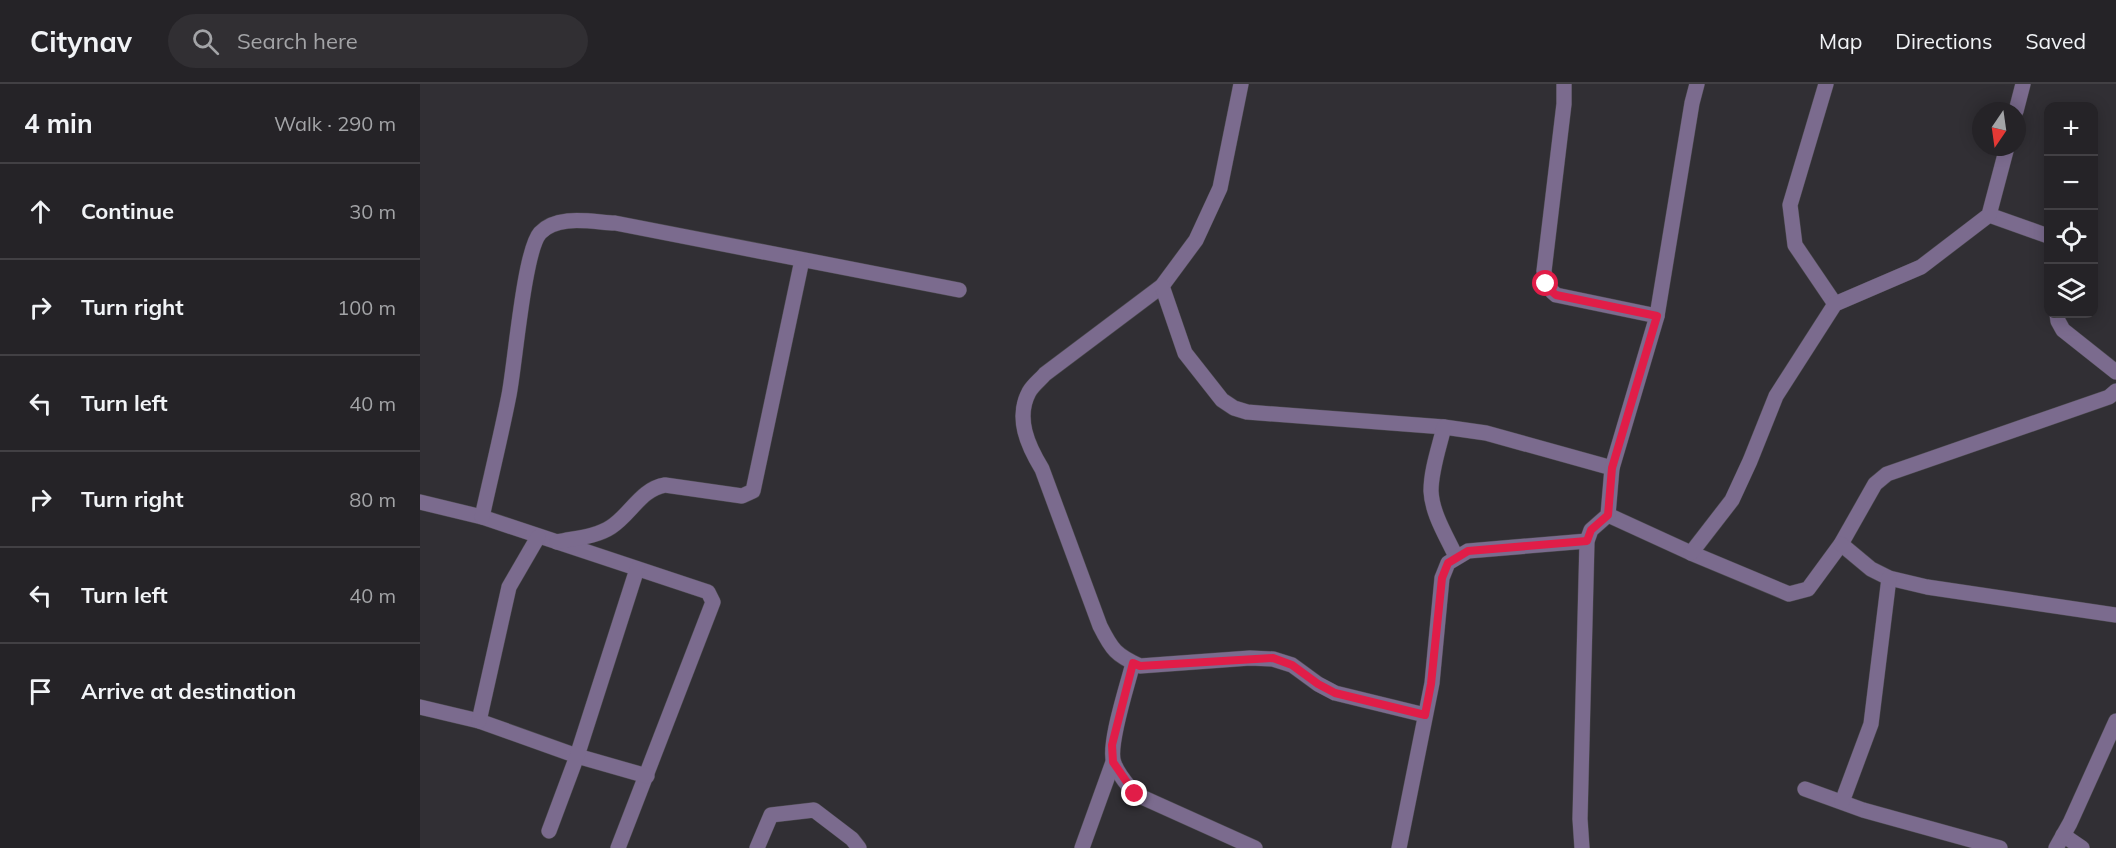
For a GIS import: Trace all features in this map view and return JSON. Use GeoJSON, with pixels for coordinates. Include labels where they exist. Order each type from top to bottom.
{"type":"FeatureCollection","features":[{"type":"Feature","properties":{"kind":"street"},"geometry":{"type":"LineString","coordinates":[[1241,84],[1220,188],[1196,240],[1162,286],[1045,374],[1029,391],[1024,407],[1023,423],[1028,446],[1042,469],[1100,626],[1111,648],[1133,663],[1140,666],[1273,658],[1292,665],[1335,693],[1425,715]]}},
{"type":"Feature","properties":{"kind":"street"},"geometry":{"type":"LineString","coordinates":[[1564,84],[1564,104],[1544,271],[1546,284],[1556,295],[1657,316]]}},
{"type":"Feature","properties":{"kind":"street"},"geometry":{"type":"LineString","coordinates":[[1582,848],[1580,807],[1587,541],[1591,530],[1608,515],[1612,468],[1657,316],[1697,84]]}},
{"type":"Feature","properties":{"kind":"street"},"geometry":{"type":"LineString","coordinates":[[1826,84],[1790,206],[1795,245],[1835,304]]}},
{"type":"Feature","properties":{"kind":"street"},"geometry":{"type":"LineString","coordinates":[[2018,102],[2023,84]]}},
{"type":"Feature","properties":{"kind":"street"},"geometry":{"type":"LineString","coordinates":[[1691,553],[1732,500],[1776,396],[1835,304],[1921,267],[1989,215],[2005,156]]}},
{"type":"Feature","properties":{"kind":"street"},"geometry":{"type":"LineString","coordinates":[[1989,215],[2044,234]]}},
{"type":"Feature","properties":{"kind":"street"},"geometry":{"type":"LineString","coordinates":[[482,517],[509,395],[529,263],[538,235],[549,226],[566,221],[615,223],[959,290]]}},
{"type":"Feature","properties":{"kind":"street"},"geometry":{"type":"LineString","coordinates":[[556,543],[603,531],[612,526],[644,494],[656,486],[665,485],[742,496],[753,491],[802,260]]}},
{"type":"Feature","properties":{"kind":"street"},"geometry":{"type":"LineString","coordinates":[[1162,286],[1185,353],[1222,400],[1234,408],[1247,412],[1444,427],[1486,433],[1612,468]]}},
{"type":"Feature","properties":{"kind":"street"},"geometry":{"type":"LineString","coordinates":[[2058,318],[2063,330],[2116,372]]}},
{"type":"Feature","properties":{"kind":"street"},"geometry":{"type":"LineString","coordinates":[[1608,515],[1789,594],[1808,588],[1841,544],[1875,484],[1887,474],[2109,397],[2116,391]]}},
{"type":"Feature","properties":{"kind":"street"},"geometry":{"type":"LineString","coordinates":[[1444,427],[1432,472],[1431,493],[1436,513],[1456,557]]}},
{"type":"Feature","properties":{"kind":"street"},"geometry":{"type":"LineString","coordinates":[[420,502],[482,517],[708,592],[713,602],[618,848]]}},
{"type":"Feature","properties":{"kind":"street"},"geometry":{"type":"LineString","coordinates":[[479,721],[507,593],[537,537]]}},
{"type":"Feature","properties":{"kind":"street"},"geometry":{"type":"LineString","coordinates":[[1400,848],[1431,684],[1442,578],[1448,563],[1468,551],[1587,541]]}},
{"type":"Feature","properties":{"kind":"street"},"geometry":{"type":"LineString","coordinates":[[1841,544],[1871,570],[1890,578],[1927,586],[2116,615]]}},
{"type":"Feature","properties":{"kind":"street"},"geometry":{"type":"LineString","coordinates":[[549,831],[577,756],[637,568]]}},
{"type":"Feature","properties":{"kind":"street"},"geometry":{"type":"LineString","coordinates":[[1842,802],[1871,724],[1890,578]]}},
{"type":"Feature","properties":{"kind":"street"},"geometry":{"type":"LineString","coordinates":[[1082,848],[1113,762],[1112,745],[1133,663]]}},
{"type":"Feature","properties":{"kind":"street"},"geometry":{"type":"LineString","coordinates":[[420,706],[479,721],[577,756],[646,776]]}},
{"type":"Feature","properties":{"kind":"street"},"geometry":{"type":"LineString","coordinates":[[2082,848],[2060,842],[2116,721]]}},
{"type":"Feature","properties":{"kind":"street"},"geometry":{"type":"LineString","coordinates":[[1113,762],[1135,794],[1255,848]]}},
{"type":"Feature","properties":{"kind":"street"},"geometry":{"type":"LineString","coordinates":[[1805,789],[1863,810],[2000,848]]}},
{"type":"Feature","properties":{"kind":"street"},"geometry":{"type":"LineString","coordinates":[[757,848],[771,815],[814,810],[852,839],[859,848]]}},
{"type":"Feature","properties":{"kind":"route"},"geometry":{"type":"LineString","coordinates":[[1135,794],[1113,762],[1112,745],[1133,663],[1140,666],[1273,658],[1292,665],[1335,693],[1425,715],[1431,684],[1442,578],[1448,563],[1468,551],[1587,541],[1591,530],[1608,515],[1612,468],[1657,316],[1556,295],[1546,284]]}}]}
